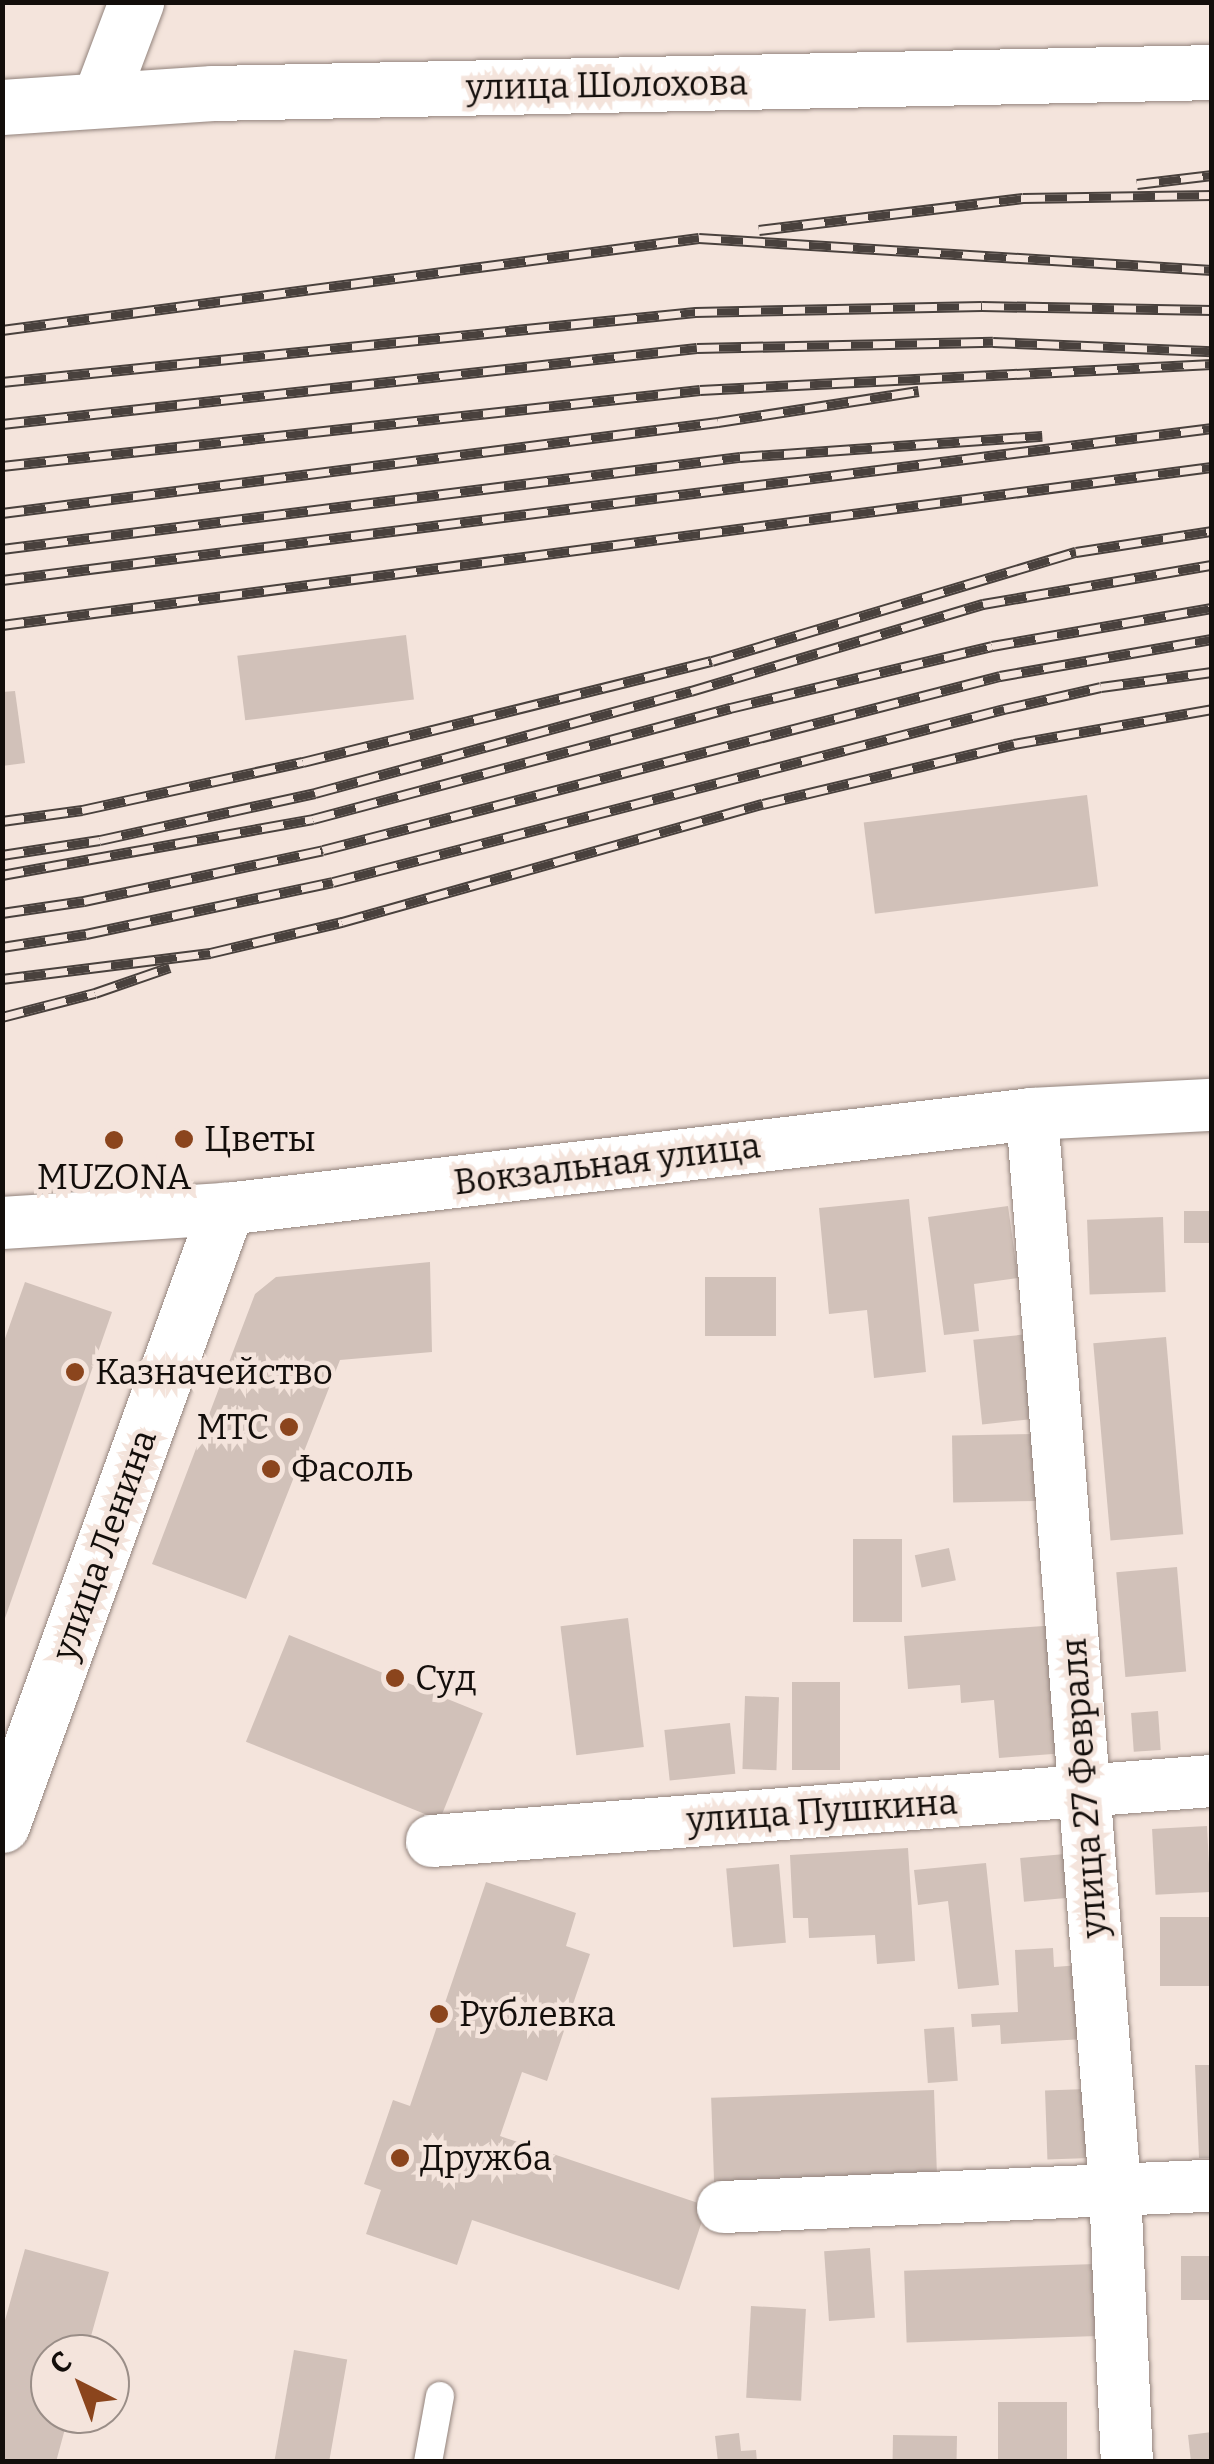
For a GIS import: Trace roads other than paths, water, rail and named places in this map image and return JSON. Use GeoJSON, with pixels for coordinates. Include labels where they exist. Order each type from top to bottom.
{"type":"FeatureCollection","features":[{"type":"Feature","properties":{"kind":"street"},"geometry":{"type":"LineString","coordinates":[[100,98],[136,2]]}},
{"type":"Feature","properties":{"kind":"street","name":"улица Шолохова"},"geometry":{"type":"LineString","coordinates":[[2,107],[100,98],[1212,72]]}},
{"type":"Feature","properties":{"kind":"street","name":"Вокзальная улица"},"geometry":{"type":"LineString","coordinates":[[2,1222],[226,1209],[1032,1114],[1212,1106]]}},
{"type":"Feature","properties":{"kind":"street","name":"улица 27 Февраля"},"geometry":{"type":"LineString","coordinates":[[1032,1114],[1115,2190],[1128,2462]]}},
{"type":"Feature","properties":{"kind":"street","name":"улица Ленина"},"geometry":{"type":"LineString","coordinates":[[2,1826],[226,1209]]}},
{"type":"Feature","properties":{"kind":"street","name":"улица Пушкина"},"geometry":{"type":"LineString","coordinates":[[432,1841],[1212,1782]]}},
{"type":"Feature","properties":{"kind":"street"},"geometry":{"type":"LineString","coordinates":[[723,2206],[1212,2186]]}},
{"type":"Feature","properties":{"kind":"lane"},"geometry":{"type":"LineString","coordinates":[[428,2462],[440,2396]]}},
{"type":"Feature","properties":{"kind":"railway"},"geometry":{"type":"LineString","coordinates":[[1137,184],[1212,175]]}},
{"type":"Feature","properties":{"kind":"railway"},"geometry":{"type":"LineString","coordinates":[[759,230],[1023,198],[1212,195]]}},
{"type":"Feature","properties":{"kind":"railway"},"geometry":{"type":"LineString","coordinates":[[2,330],[699,238],[1212,270]]}},
{"type":"Feature","properties":{"kind":"railway"},"geometry":{"type":"LineString","coordinates":[[2,382],[695,312],[982,306],[1212,310]]}},
{"type":"Feature","properties":{"kind":"railway"},"geometry":{"type":"LineString","coordinates":[[2,424],[697,348],[993,342],[1212,351]]}},
{"type":"Feature","properties":{"kind":"railway"},"geometry":{"type":"LineString","coordinates":[[2,466],[700,390],[1212,364]]}},
{"type":"Feature","properties":{"kind":"railway"},"geometry":{"type":"LineString","coordinates":[[2,513],[718,422],[919,391]]}},
{"type":"Feature","properties":{"kind":"railway"},"geometry":{"type":"LineString","coordinates":[[2,580],[1212,428]]}},
{"type":"Feature","properties":{"kind":"railway"},"geometry":{"type":"LineString","coordinates":[[2,549],[740,457],[1042,436]]}},
{"type":"Feature","properties":{"kind":"railway"},"geometry":{"type":"LineString","coordinates":[[2,625],[1212,467]]}},
{"type":"Feature","properties":{"kind":"railway"},"geometry":{"type":"LineString","coordinates":[[2,821],[82,810],[303,762],[712,661],[1076,552],[1212,531]]}},
{"type":"Feature","properties":{"kind":"railway"},"geometry":{"type":"LineString","coordinates":[[2,855],[100,840],[315,793],[691,691],[983,604],[1212,565]]}},
{"type":"Feature","properties":{"kind":"railway"},"geometry":{"type":"LineString","coordinates":[[2,875],[313,819],[730,708],[992,646],[1212,608]]}},
{"type":"Feature","properties":{"kind":"railway"},"geometry":{"type":"LineString","coordinates":[[2,913],[84,901],[323,850],[1000,676],[1212,639]]}},
{"type":"Feature","properties":{"kind":"railway"},"geometry":{"type":"LineString","coordinates":[[2,947],[86,934],[333,882],[1004,709],[1101,687],[1212,672]]}},
{"type":"Feature","properties":{"kind":"railway"},"geometry":{"type":"LineString","coordinates":[[2,979],[210,953],[342,922],[763,804],[1014,744],[1212,709]]}},
{"type":"Feature","properties":{"kind":"railway"},"geometry":{"type":"LineString","coordinates":[[2,1017],[95,993],[170,967]]}},
{"type":"Feature","properties":{"kind":"place","name":"Цветы"},"geometry":{"type":"Point","coordinates":[184,1139]}},
{"type":"Feature","properties":{"kind":"place","name":"MUZONA"},"geometry":{"type":"Point","coordinates":[114,1140]}},
{"type":"Feature","properties":{"kind":"place","name":"Казначейство"},"geometry":{"type":"Point","coordinates":[75,1372]}},
{"type":"Feature","properties":{"kind":"place","name":"МТС"},"geometry":{"type":"Point","coordinates":[289,1427]}},
{"type":"Feature","properties":{"kind":"place","name":"Фасоль"},"geometry":{"type":"Point","coordinates":[271,1469]}},
{"type":"Feature","properties":{"kind":"place","name":"Суд"},"geometry":{"type":"Point","coordinates":[395,1678]}},
{"type":"Feature","properties":{"kind":"place","name":"Рублевка"},"geometry":{"type":"Point","coordinates":[439,2014]}},
{"type":"Feature","properties":{"kind":"place","name":"Дружба"},"geometry":{"type":"Point","coordinates":[400,2158]}}]}
